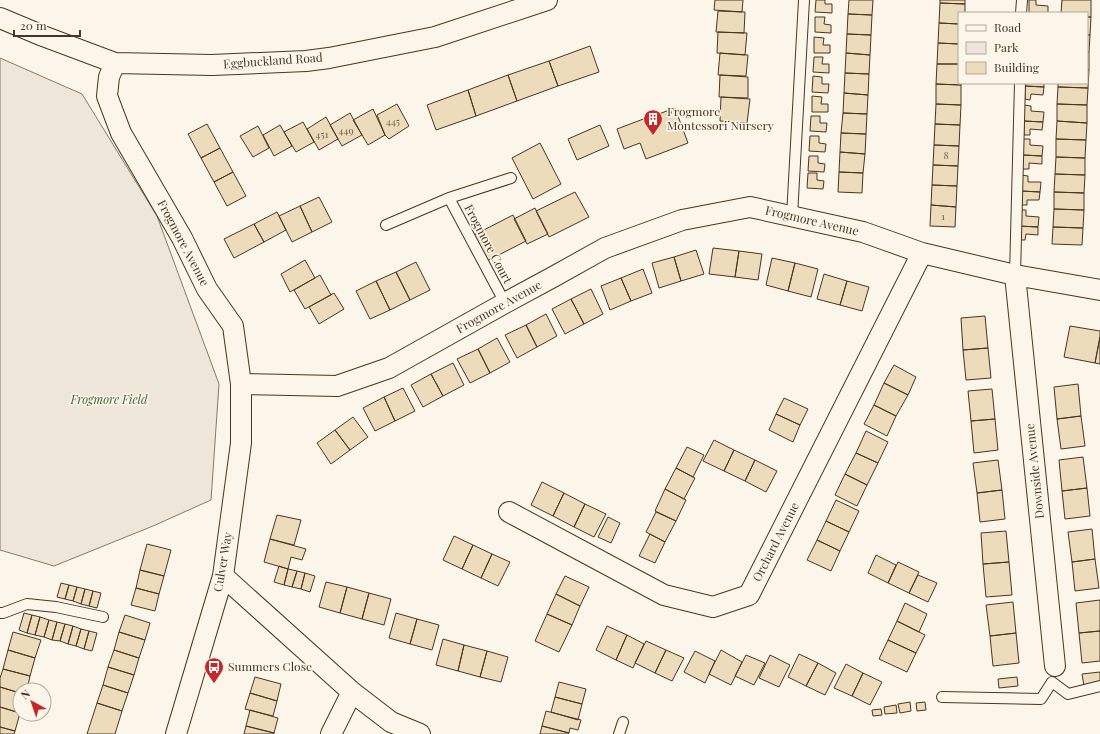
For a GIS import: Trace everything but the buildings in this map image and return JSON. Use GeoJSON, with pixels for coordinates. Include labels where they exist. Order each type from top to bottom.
{"type":"FeatureCollection","features":[{"type":"Feature","properties":{"kind":"street","name":"Eggbuckland Road"},"geometry":{"type":"LineString","coordinates":[[0,18],[115,63],[212,65],[312,61],[435,37],[547,0]]}},
{"type":"Feature","properties":{"kind":"street","name":"Frogmore Avenue"},"geometry":{"type":"LineString","coordinates":[[115,63],[109,77],[107,96],[120,133],[182,238],[207,289],[233,326],[242,384],[337,386],[389,368],[604,248],[682,220],[750,207],[863,232],[922,252],[1015,275],[1100,290]]}},
{"type":"Feature","properties":{"kind":"street","name":"Orchard Avenue"},"geometry":{"type":"LineString","coordinates":[[509,512],[664,595],[713,607],[749,595],[922,252]]}},
{"type":"Feature","properties":{"kind":"street","name":"Downside Avenue"},"geometry":{"type":"LineString","coordinates":[[1015,275],[1054,674]]}},
{"type":"Feature","properties":{"kind":"street","name":"Culver Way"},"geometry":{"type":"LineString","coordinates":[[176,734],[223,576],[241,443],[242,384]]}},
{"type":"Feature","properties":{"kind":"street"},"geometry":{"type":"LineString","coordinates":[[223,576],[352,692],[391,722],[420,734]]}},
{"type":"Feature","properties":{"kind":"street"},"geometry":{"type":"LineString","coordinates":[[331,734],[352,692]]}},
{"type":"Feature","properties":{"kind":"lane"},"geometry":{"type":"LineString","coordinates":[[792,216],[804,0]]}},
{"type":"Feature","properties":{"kind":"lane"},"geometry":{"type":"LineString","coordinates":[[1021,12],[1022,0]]}},
{"type":"Feature","properties":{"kind":"lane"},"geometry":{"type":"LineString","coordinates":[[1015,275],[1020,84]]}},
{"type":"Feature","properties":{"kind":"lane","name":"Frogmore Court"},"geometry":{"type":"LineString","coordinates":[[386,225],[449,198],[511,178]]}},
{"type":"Feature","properties":{"kind":"lane","name":"Frogmore Court"},"geometry":{"type":"LineString","coordinates":[[449,198],[505,302]]}},
{"type":"Feature","properties":{"kind":"lane"},"geometry":{"type":"LineString","coordinates":[[0,613],[27,604],[56,607],[103,617]]}},
{"type":"Feature","properties":{"kind":"lane"},"geometry":{"type":"LineString","coordinates":[[942,697],[1041,699],[1054,674],[1068,694],[1100,686]]}},
{"type":"Feature","properties":{"kind":"lane"},"geometry":{"type":"LineString","coordinates":[[619,734],[623,722]]}},
{"type":"Feature","properties":{"kind":"green space","name":"Frogmore Field"},"geometry":{"type":"Polygon","coordinates":[[[0,58],[82,94],[157,216],[219,384],[211,500],[153,526],[54,566],[0,550],[0,58]]]}},
{"type":"Feature","properties":{"kind":"place","name":"Frogmore Montessori Nursery"},"geometry":{"type":"Point","coordinates":[653,136]}},
{"type":"Feature","properties":{"kind":"place","name":"Summers Close"},"geometry":{"type":"Point","coordinates":[214,684]}}]}
